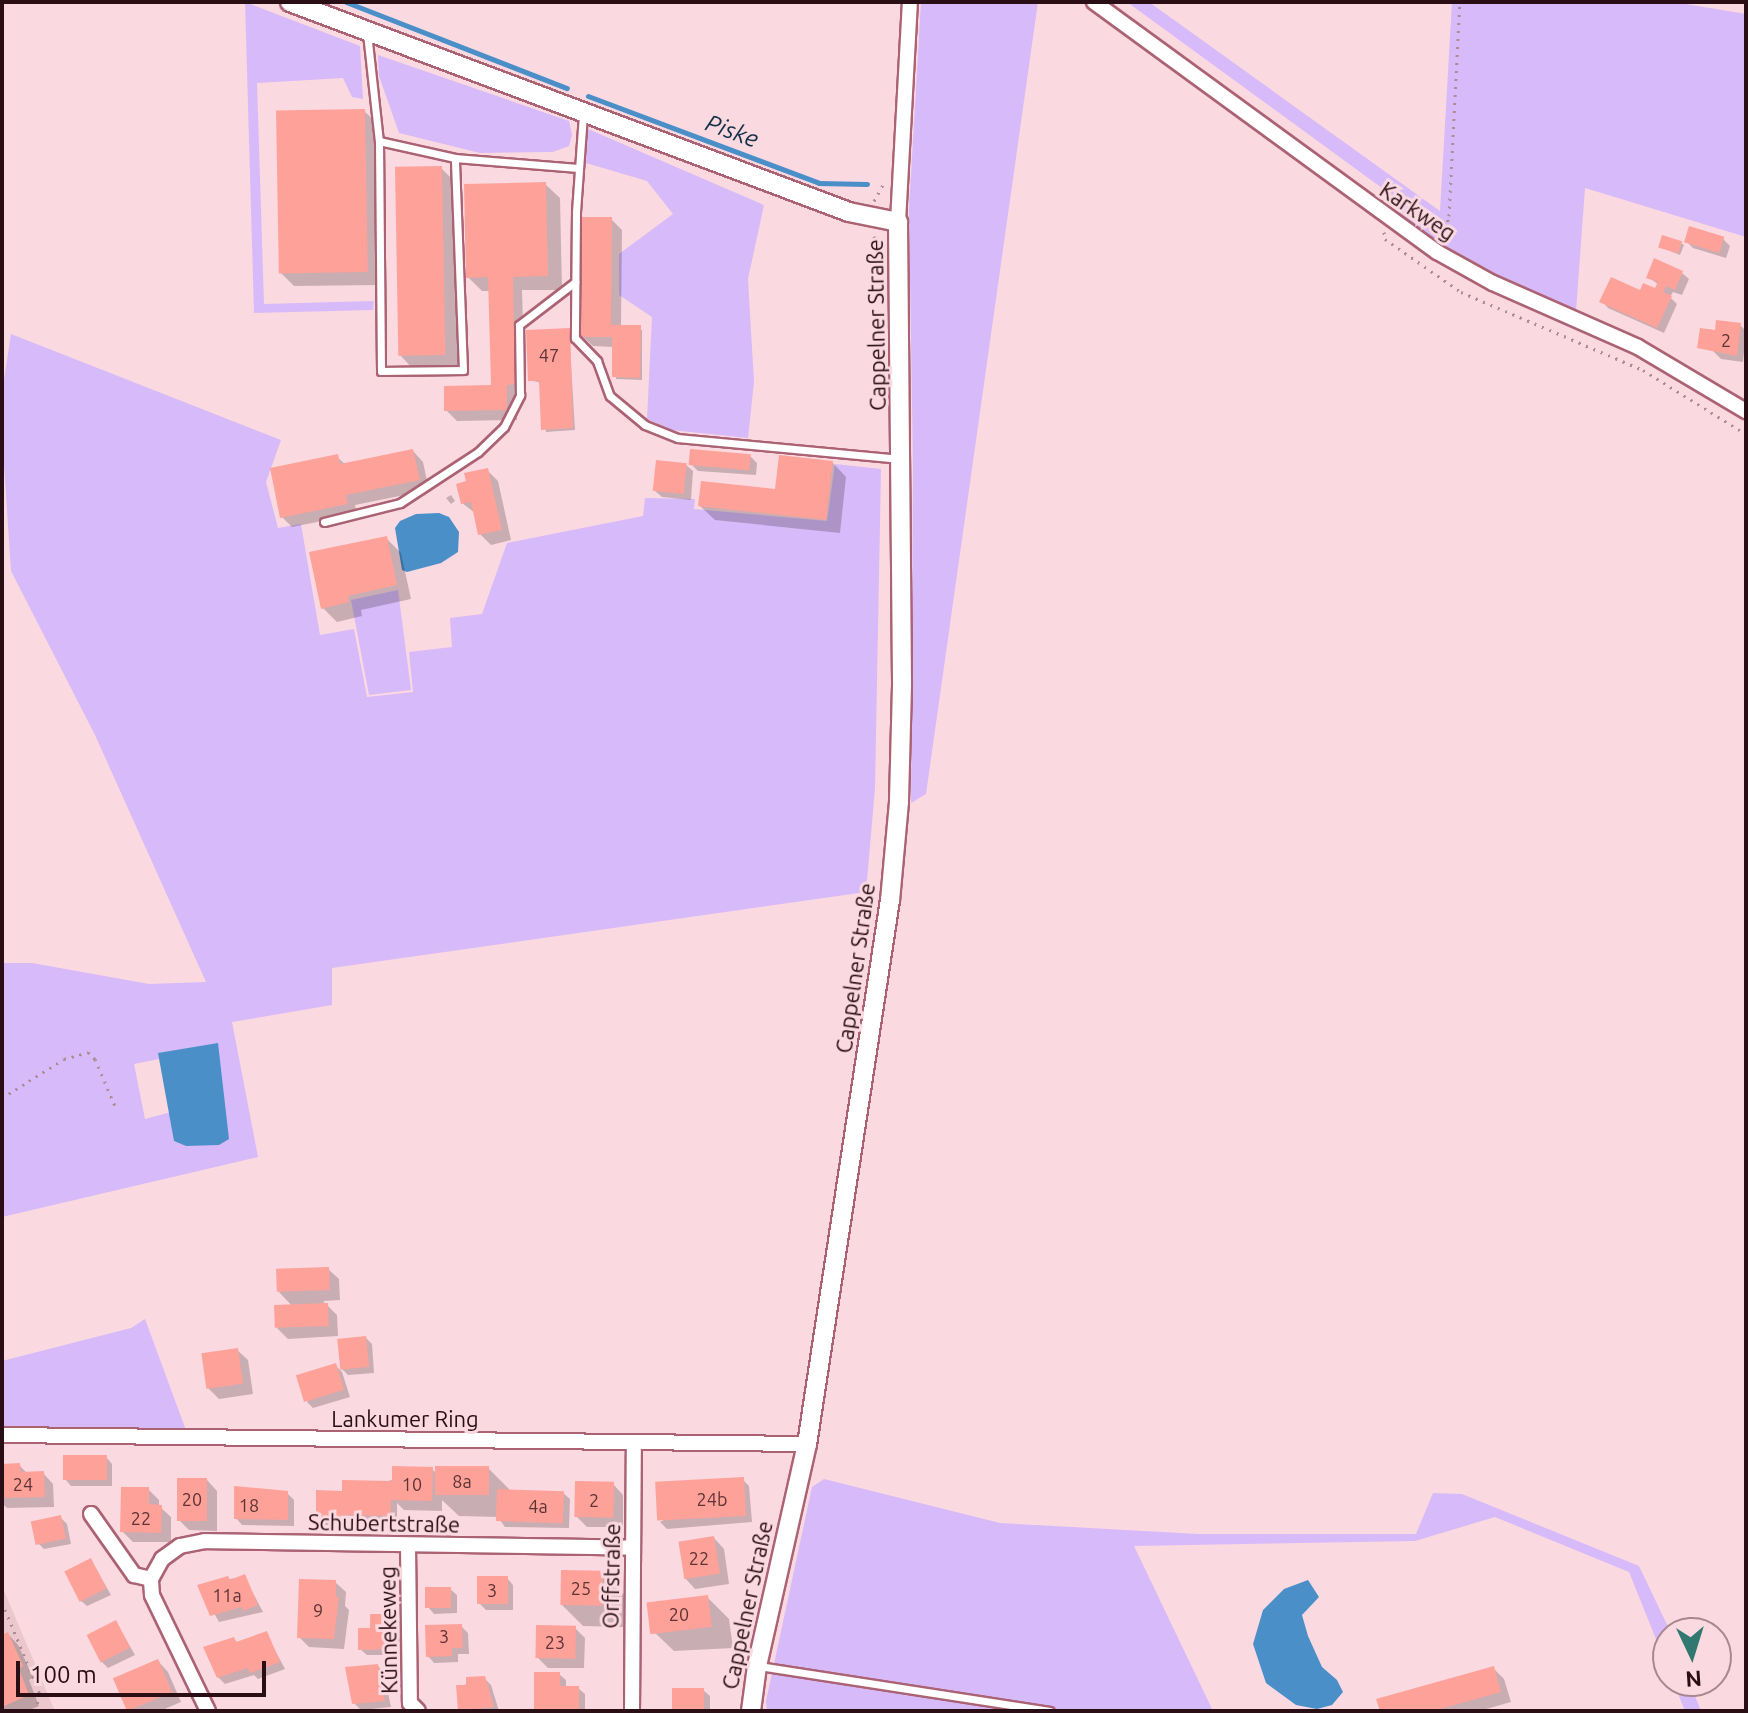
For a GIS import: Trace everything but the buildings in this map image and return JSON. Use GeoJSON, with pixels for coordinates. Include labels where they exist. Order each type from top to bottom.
{"type":"FeatureCollection","features":[{"type":"Feature","properties":{"kind":"street","name":"Cappelner Straße"},"geometry":{"type":"LineString","coordinates":[[290,2],[583,114],[871,218],[898,222]]}},
{"type":"Feature","properties":{"kind":"street","name":"Cappelner Straße"},"geometry":{"type":"LineString","coordinates":[[751,1711],[757,1666],[807,1444],[890,900],[900,787],[902,459],[898,222],[910,2]]}},
{"type":"Feature","properties":{"kind":"street","name":"Karkweg"},"geometry":{"type":"LineString","coordinates":[[1094,2],[1437,252],[1493,283],[1638,347],[1746,411]]}},
{"type":"Feature","properties":{"kind":"street","name":"Lankumer Ring"},"geometry":{"type":"LineString","coordinates":[[2,1435],[807,1444]]}},
{"type":"Feature","properties":{"kind":"street","name":"Orffstraße"},"geometry":{"type":"LineString","coordinates":[[632,1711],[634,1442]]}},
{"type":"Feature","properties":{"kind":"street"},"geometry":{"type":"LineString","coordinates":[[91,1514],[134,1575],[151,1579],[152,1595],[208,1711]]}},
{"type":"Feature","properties":{"kind":"street","name":"Schubertstraße"},"geometry":{"type":"LineString","coordinates":[[151,1579],[162,1559],[180,1546],[205,1541],[633,1548]]}},
{"type":"Feature","properties":{"kind":"street","name":"Künnekeweg"},"geometry":{"type":"LineString","coordinates":[[408,1546],[410,1703],[418,1711]]}},
{"type":"Feature","properties":{"kind":"lane"},"geometry":{"type":"LineString","coordinates":[[367,31],[379,141],[381,371],[463,370],[455,158]]}},
{"type":"Feature","properties":{"kind":"lane"},"geometry":{"type":"LineString","coordinates":[[583,114],[578,168],[575,338],[597,361],[610,396],[645,425],[678,438],[902,459]]}},
{"type":"Feature","properties":{"kind":"lane"},"geometry":{"type":"LineString","coordinates":[[379,141],[455,158],[578,168]]}},
{"type":"Feature","properties":{"kind":"lane"},"geometry":{"type":"LineString","coordinates":[[324,522],[400,503],[478,452],[504,427],[520,395],[519,325],[575,282]]}},
{"type":"Feature","properties":{"kind":"lane"},"geometry":{"type":"LineString","coordinates":[[757,1666],[1050,1711]]}},
{"type":"Feature","properties":{"kind":"path"},"geometry":{"type":"LineString","coordinates":[[1437,252],[1449,216],[1460,2]]}},
{"type":"Feature","properties":{"kind":"path"},"geometry":{"type":"LineString","coordinates":[[882,266],[871,218],[876,195],[887,179]]}},
{"type":"Feature","properties":{"kind":"path"},"geometry":{"type":"LineString","coordinates":[[2,1098],[64,1059],[88,1052],[95,1059],[115,1106]]}},
{"type":"Feature","properties":{"kind":"path"},"geometry":{"type":"LineString","coordinates":[[2,1602],[40,1694],[35,1711]]}},
{"type":"Feature","properties":{"kind":"path"},"geometry":{"type":"LineString","coordinates":[[2,1622],[10,1621]]}},
{"type":"Feature","properties":{"kind":"shaded area"},"geometry":{"type":"Polygon","coordinates":[[[245,2],[360,46],[363,99],[352,97],[343,78],[257,83],[264,304],[374,301],[373,310],[254,313],[245,2]]]}},
{"type":"Feature","properties":{"kind":"shaded area"},"geometry":{"type":"Polygon","coordinates":[[[921,2],[1038,2],[926,794],[911,803],[913,468],[909,209],[921,2]]]}},
{"type":"Feature","properties":{"kind":"shaded area"},"geometry":{"type":"Polygon","coordinates":[[[1127,2],[1149,2],[1440,211],[1452,2],[1674,2],[1746,14],[1746,237],[1585,188],[1576,311],[1497,275],[1432,238],[1399,214],[1397,199],[1127,2]]]}},
{"type":"Feature","properties":{"kind":"shaded area"},"geometry":{"type":"Polygon","coordinates":[[[378,55],[569,121],[572,135],[569,146],[553,152],[480,153],[399,133],[379,76],[378,55]]]}},
{"type":"Feature","properties":{"kind":"shaded area"},"geometry":{"type":"Polygon","coordinates":[[[588,129],[764,205],[748,279],[754,382],[748,438],[671,430],[647,419],[652,317],[619,295],[619,254],[673,214],[647,181],[586,163],[588,129]]]}},
{"type":"Feature","properties":{"kind":"shaded area"},"geometry":{"type":"Polygon","coordinates":[[[11,334],[281,440],[266,482],[278,528],[301,524],[320,635],[354,629],[367,697],[413,692],[409,652],[452,647],[450,618],[482,614],[507,543],[643,516],[645,498],[695,499],[694,509],[827,521],[835,464],[881,469],[875,788],[866,892],[332,968],[332,1005],[232,1022],[258,1157],[2,1217],[2,963],[32,963],[149,984],[206,982],[95,735],[11,571],[2,433],[3,386],[11,334]],[[158,1054],[159,1059],[134,1064],[145,1119],[171,1112],[174,1141],[186,1146],[158,1054]]]}},
{"type":"Feature","properties":{"kind":"shaded area"},"geometry":{"type":"Polygon","coordinates":[[[398,590],[411,690],[369,695],[351,600],[398,590]]]}},
{"type":"Feature","properties":{"kind":"shaded area"},"geometry":{"type":"Polygon","coordinates":[[[145,1319],[187,1433],[2,1427],[2,1361],[131,1328],[145,1319]]]}},
{"type":"Feature","properties":{"kind":"shaded area"},"geometry":{"type":"Polygon","coordinates":[[[824,1479],[1000,1523],[1198,1534],[1416,1534],[1433,1493],[1462,1494],[1639,1566],[1663,1617],[1652,1617],[1652,1629],[1629,1572],[1495,1517],[1415,1541],[1134,1546],[1213,1711],[767,1711],[766,1701],[812,1487],[824,1479]]]}},
{"type":"Feature","properties":{"kind":"shaded area"},"geometry":{"type":"Polygon","coordinates":[[[2,1586],[55,1711],[2,1711],[2,1586]]]}},
{"type":"Feature","properties":{"kind":"shaded area"},"geometry":{"type":"Polygon","coordinates":[[[1679,1697],[1695,1697],[1701,1711],[1685,1711],[1679,1697]]]}},
{"type":"Feature","properties":{"kind":"water"},"geometry":{"type":"Polygon","coordinates":[[[439,513],[449,517],[459,532],[458,552],[441,563],[407,572],[402,570],[395,528],[400,521],[416,514],[439,513]]]}},
{"type":"Feature","properties":{"kind":"water"},"geometry":{"type":"Polygon","coordinates":[[[218,1043],[229,1139],[219,1145],[186,1146],[174,1141],[158,1053],[218,1043]]]}},
{"type":"Feature","properties":{"kind":"water"},"geometry":{"type":"Polygon","coordinates":[[[1308,1580],[1319,1597],[1302,1615],[1308,1636],[1322,1667],[1337,1680],[1343,1692],[1332,1705],[1317,1709],[1296,1705],[1266,1683],[1253,1644],[1263,1610],[1284,1589],[1308,1580]]]}},
{"type":"Feature","properties":{"kind":"waterway","name":"Piske"},"geometry":{"type":"LineString","coordinates":[[346,2],[567,88]]}},
{"type":"Feature","properties":{"kind":"waterway","name":"Piske"},"geometry":{"type":"LineString","coordinates":[[588,96],[819,183],[867,184]]}}]}
